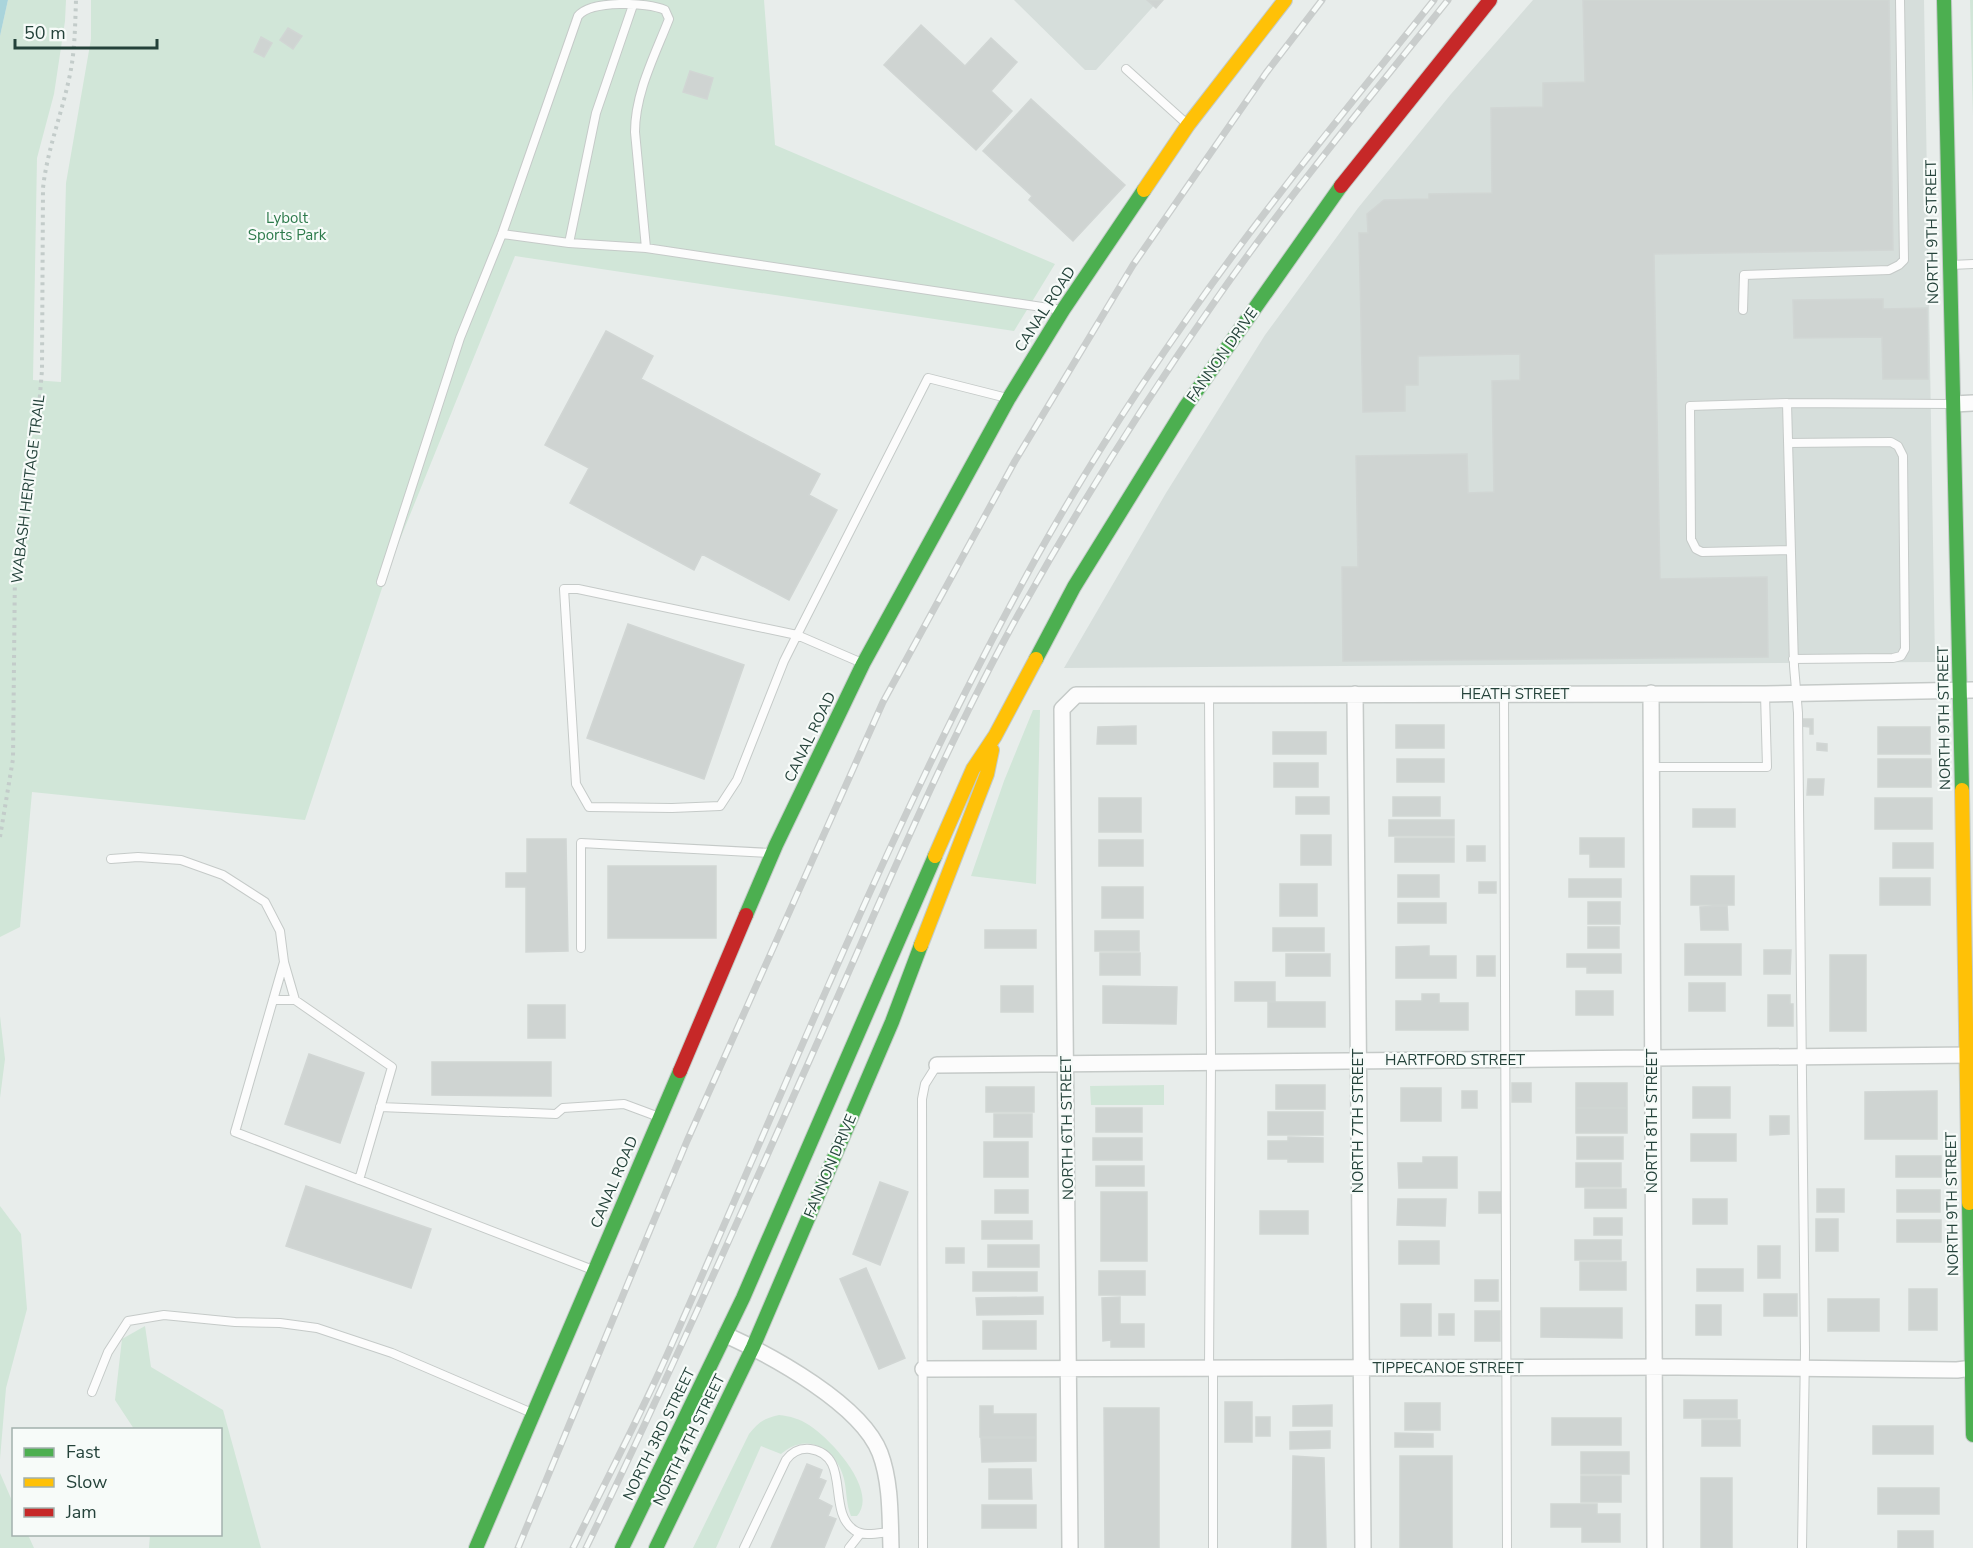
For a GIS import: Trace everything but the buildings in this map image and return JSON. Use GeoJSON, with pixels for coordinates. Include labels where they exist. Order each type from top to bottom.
{"type":"FeatureCollection","features":[{"type":"Feature","properties":{"kind":"main road","name":"CANAL ROAD"},"geometry":{"type":"LineString","coordinates":[[476,1548],[773,853],[863,664],[1009,398],[1063,310],[1188,125],[1285,0]]}},
{"type":"Feature","properties":{"kind":"main road","name":"FANNON DRIVE"},"geometry":{"type":"LineString","coordinates":[[726,1335],[972,770],[995,736],[1074,587],[1186,406],[1350,173],[1490,0]]}},
{"type":"Feature","properties":{"kind":"main road","name":"NORTH 9TH STREET"},"geometry":{"type":"LineString","coordinates":[[1944,0],[1949,265],[1966,690],[1973,1435]]}},
{"type":"Feature","properties":{"kind":"main road","name":"FANNON DRIVE"},"geometry":{"type":"LineString","coordinates":[[753,1347],[892,1022],[987,774],[995,736]]}},
{"type":"Feature","properties":{"kind":"main road","name":"NORTH 3RD STREET"},"geometry":{"type":"LineString","coordinates":[[622,1548],[726,1335]]}},
{"type":"Feature","properties":{"kind":"main road","name":"NORTH 4TH STREET"},"geometry":{"type":"LineString","coordinates":[[656,1548],[753,1347]]}},
{"type":"Feature","properties":{"kind":"street"},"geometry":{"type":"LineString","coordinates":[[1954,404],[1973,403]]}},
{"type":"Feature","properties":{"kind":"street","name":"HEATH STREET"},"geometry":{"type":"LineString","coordinates":[[1062,709],[1076,695],[1765,694],[1966,690]]}},
{"type":"Feature","properties":{"kind":"street","name":"NORTH 8TH STREET"},"geometry":{"type":"LineString","coordinates":[[1651,693],[1655,1548]]}},
{"type":"Feature","properties":{"kind":"street","name":"NORTH 7TH STREET"},"geometry":{"type":"LineString","coordinates":[[1355,694],[1363,1548]]}},
{"type":"Feature","properties":{"kind":"street","name":"NORTH 6TH STREET"},"geometry":{"type":"LineString","coordinates":[[1062,709],[1070,1548]]}},
{"type":"Feature","properties":{"kind":"street","name":"HARTFORD STREET"},"geometry":{"type":"LineString","coordinates":[[937,1065],[1970,1055]]}},
{"type":"Feature","properties":{"kind":"street"},"geometry":{"type":"LineString","coordinates":[[726,1335],[753,1347],[796,1373],[846,1408],[868,1431],[880,1453],[887,1484],[891,1548]]}},
{"type":"Feature","properties":{"kind":"street","name":"TIPPECANOE STREET"},"geometry":{"type":"LineString","coordinates":[[923,1369],[1653,1367],[1957,1370],[1972,1368]]}},
{"type":"Feature","properties":{"kind":"lane"},"geometry":{"type":"LineString","coordinates":[[1743,310],[1744,275],[1889,270],[1904,260],[1900,0]]}},
{"type":"Feature","properties":{"kind":"lane"},"geometry":{"type":"LineString","coordinates":[[381,582],[460,338],[502,234],[578,16],[582,10],[591,6],[610,4],[656,6],[665,10],[669,19],[638,100],[635,114],[646,248]]}},
{"type":"Feature","properties":{"kind":"lane"},"geometry":{"type":"LineString","coordinates":[[570,243],[596,112],[633,5]]}},
{"type":"Feature","properties":{"kind":"lane"},"geometry":{"type":"LineString","coordinates":[[1126,69],[1188,125]]}},
{"type":"Feature","properties":{"kind":"lane"},"geometry":{"type":"LineString","coordinates":[[502,234],[570,243],[646,248],[1063,310]]}},
{"type":"Feature","properties":{"kind":"lane"},"geometry":{"type":"LineString","coordinates":[[1949,265],[1973,264]]}},
{"type":"Feature","properties":{"kind":"lane"},"geometry":{"type":"LineString","coordinates":[[863,664],[797,634],[578,589],[564,589],[576,784],[589,807],[720,806],[737,780],[797,634],[928,378],[1009,398]]}},
{"type":"Feature","properties":{"kind":"lane"},"geometry":{"type":"LineString","coordinates":[[1787,403],[1793,659],[1797,693],[1805,1368],[1802,1548]]}},
{"type":"Feature","properties":{"kind":"lane"},"geometry":{"type":"LineString","coordinates":[[1790,550],[1702,552],[1696,549],[1691,539],[1690,406],[1787,403],[1954,404]]}},
{"type":"Feature","properties":{"kind":"lane"},"geometry":{"type":"LineString","coordinates":[[1788,443],[1891,442],[1898,446],[1902,456],[1905,650],[1901,656],[1893,658],[1793,659]]}},
{"type":"Feature","properties":{"kind":"lane"},"geometry":{"type":"LineString","coordinates":[[1504,693],[1507,1548]]}},
{"type":"Feature","properties":{"kind":"lane"},"geometry":{"type":"LineString","coordinates":[[1209,694],[1213,1548]]}},
{"type":"Feature","properties":{"kind":"lane"},"geometry":{"type":"LineString","coordinates":[[1651,767],[1767,767],[1765,694]]}},
{"type":"Feature","properties":{"kind":"lane"},"geometry":{"type":"LineString","coordinates":[[581,948],[581,843],[773,853]]}},
{"type":"Feature","properties":{"kind":"lane"},"geometry":{"type":"LineString","coordinates":[[111,860],[138,857],[181,860],[223,875],[265,902],[280,931],[284,962],[295,1000]]}},
{"type":"Feature","properties":{"kind":"lane"},"geometry":{"type":"LineString","coordinates":[[284,962],[235,1132],[594,1271]]}},
{"type":"Feature","properties":{"kind":"lane"},"geometry":{"type":"LineString","coordinates":[[273,1000],[295,1000],[392,1067],[359,1180]]}},
{"type":"Feature","properties":{"kind":"lane"},"geometry":{"type":"LineString","coordinates":[[923,1548],[922,1099],[925,1084],[937,1065]]}},
{"type":"Feature","properties":{"kind":"lane"},"geometry":{"type":"LineString","coordinates":[[380,1107],[556,1114],[563,1108],[624,1104],[660,1117]]}},
{"type":"Feature","properties":{"kind":"lane"},"geometry":{"type":"LineString","coordinates":[[92,1392],[108,1352],[128,1321],[164,1315],[236,1322],[280,1323],[317,1328],[392,1353],[533,1413]]}},
{"type":"Feature","properties":{"kind":"lane"},"geometry":{"type":"LineString","coordinates":[[744,1548],[786,1460],[800,1450],[814,1450],[829,1458],[836,1476],[842,1518],[853,1530],[860,1534],[890,1532]]}},
{"type":"Feature","properties":{"kind":"lane"},"geometry":{"type":"LineString","coordinates":[[849,1548],[860,1534]]}},
{"type":"Feature","properties":{"kind":"path","name":"WABASH HERITAGE TRAIL"},"geometry":{"type":"LineString","coordinates":[[0,837],[13,759],[15,566],[35,456],[42,370],[43,188],[46,162],[69,78],[74,50],[76,0]]}},
{"type":"Feature","properties":{"kind":"shaded area"},"geometry":{"type":"Polygon","coordinates":[[[1014,0],[1159,0],[1096,70],[1085,70],[1014,0]]]}},
{"type":"Feature","properties":{"kind":"shaded area"},"geometry":{"type":"Polygon","coordinates":[[[1533,0],[1924,0],[1935,662],[1064,668],[1166,493],[1265,335],[1358,208],[1451,94],[1533,0]]]}},
{"type":"Feature","properties":{"kind":"green space","name":"Lybolt Sports Park"},"geometry":{"type":"Polygon","coordinates":[[[8,0],[66,0],[54,94],[37,158],[33,380],[61,382],[66,183],[91,39],[91,0],[764,0],[775,145],[1055,264],[1014,331],[515,256],[390,564],[305,820],[32,792],[20,927],[0,937],[0,36],[8,0]]]}},
{"type":"Feature","properties":{"kind":"green space"},"geometry":{"type":"Polygon","coordinates":[[[1970,0],[1973,0],[1973,116],[1970,0]]]}},
{"type":"Feature","properties":{"kind":"green space"},"geometry":{"type":"Polygon","coordinates":[[[1033,710],[1040,710],[1036,884],[971,876],[1004,781],[1033,710]]]}},
{"type":"Feature","properties":{"kind":"green space"},"geometry":{"type":"Polygon","coordinates":[[[0,1016],[5,1059],[0,1098],[0,1016]]]}},
{"type":"Feature","properties":{"kind":"green space"},"geometry":{"type":"Polygon","coordinates":[[[1164,1085],[1164,1105],[1091,1105],[1090,1086],[1164,1085]]]}},
{"type":"Feature","properties":{"kind":"green space"},"geometry":{"type":"Polygon","coordinates":[[[0,1206],[21,1234],[27,1309],[6,1388],[0,1459],[0,1206]]]}},
{"type":"Feature","properties":{"kind":"green space"},"geometry":{"type":"Polygon","coordinates":[[[145,1326],[151,1367],[223,1410],[261,1548],[149,1548],[150,1536],[222,1536],[222,1428],[133,1428],[115,1400],[122,1339],[145,1326]]]}},
{"type":"Feature","properties":{"kind":"green space"},"geometry":{"type":"Polygon","coordinates":[[[779,1415],[795,1418],[809,1425],[840,1453],[850,1466],[862,1493],[862,1505],[857,1516],[851,1516],[845,1484],[838,1464],[821,1447],[813,1444],[793,1446],[781,1454],[761,1446],[716,1548],[693,1548],[749,1434],[762,1422],[779,1415]]]}},
{"type":"Feature","properties":{"kind":"green space"},"geometry":{"type":"Polygon","coordinates":[[[0,1473],[12,1501],[12,1536],[28,1536],[34,1548],[0,1548],[0,1473]]]}},
{"type":"Feature","properties":{"kind":"water"},"geometry":{"type":"Polygon","coordinates":[[[0,0],[8,0],[0,36],[0,0]]]}},
{"type":"Feature","properties":{"kind":"railway"},"geometry":{"type":"LineString","coordinates":[[518,1548],[687,1141],[883,702],[1015,461],[1133,265],[1266,73],[1322,0]]}},
{"type":"Feature","properties":{"kind":"railway"},"geometry":{"type":"LineString","coordinates":[[573,1548],[667,1355],[842,953],[934,755],[1035,560],[1088,469],[1204,294],[1287,183],[1434,0]]}},
{"type":"Feature","properties":{"kind":"railway"},"geometry":{"type":"LineString","coordinates":[[586,1548],[713,1276],[922,807],[968,710],[1018,615],[1112,457],[1213,304],[1298,188],[1448,0]]}},
{"type":"Feature","properties":{"kind":"traffic: fast"},"geometry":{"type":"LineString","coordinates":[[1944,0],[1962,790]]}},
{"type":"Feature","properties":{"kind":"traffic: fast"},"geometry":{"type":"LineString","coordinates":[[1036,659],[1074,587],[1186,406],[1341,186]]}},
{"type":"Feature","properties":{"kind":"traffic: fast"},"geometry":{"type":"LineString","coordinates":[[746,915],[776,845],[863,664],[1009,398],[1063,310],[1144,190]]}},
{"type":"Feature","properties":{"kind":"traffic: fast"},"geometry":{"type":"LineString","coordinates":[[622,1548],[743,1298],[935,856]]}},
{"type":"Feature","properties":{"kind":"traffic: fast"},"geometry":{"type":"LineString","coordinates":[[656,1548],[753,1347],[892,1022],[921,945]]}},
{"type":"Feature","properties":{"kind":"traffic: fast"},"geometry":{"type":"LineString","coordinates":[[476,1548],[680,1071]]}},
{"type":"Feature","properties":{"kind":"traffic: fast"},"geometry":{"type":"LineString","coordinates":[[1969,1203],[1973,1435]]}},
{"type":"Feature","properties":{"kind":"traffic: slow"},"geometry":{"type":"LineString","coordinates":[[1144,190],[1188,125],[1285,0]]}},
{"type":"Feature","properties":{"kind":"traffic: slow"},"geometry":{"type":"LineString","coordinates":[[935,856],[973,769],[995,736],[1036,659]]}},
{"type":"Feature","properties":{"kind":"traffic: slow"},"geometry":{"type":"LineString","coordinates":[[921,945],[987,774],[992,750]]}},
{"type":"Feature","properties":{"kind":"traffic: slow"},"geometry":{"type":"LineString","coordinates":[[1962,790],[1969,1203]]}},
{"type":"Feature","properties":{"kind":"traffic: jam"},"geometry":{"type":"LineString","coordinates":[[1341,186],[1490,0]]}},
{"type":"Feature","properties":{"kind":"traffic: jam"},"geometry":{"type":"LineString","coordinates":[[680,1071],[746,915]]}}]}
